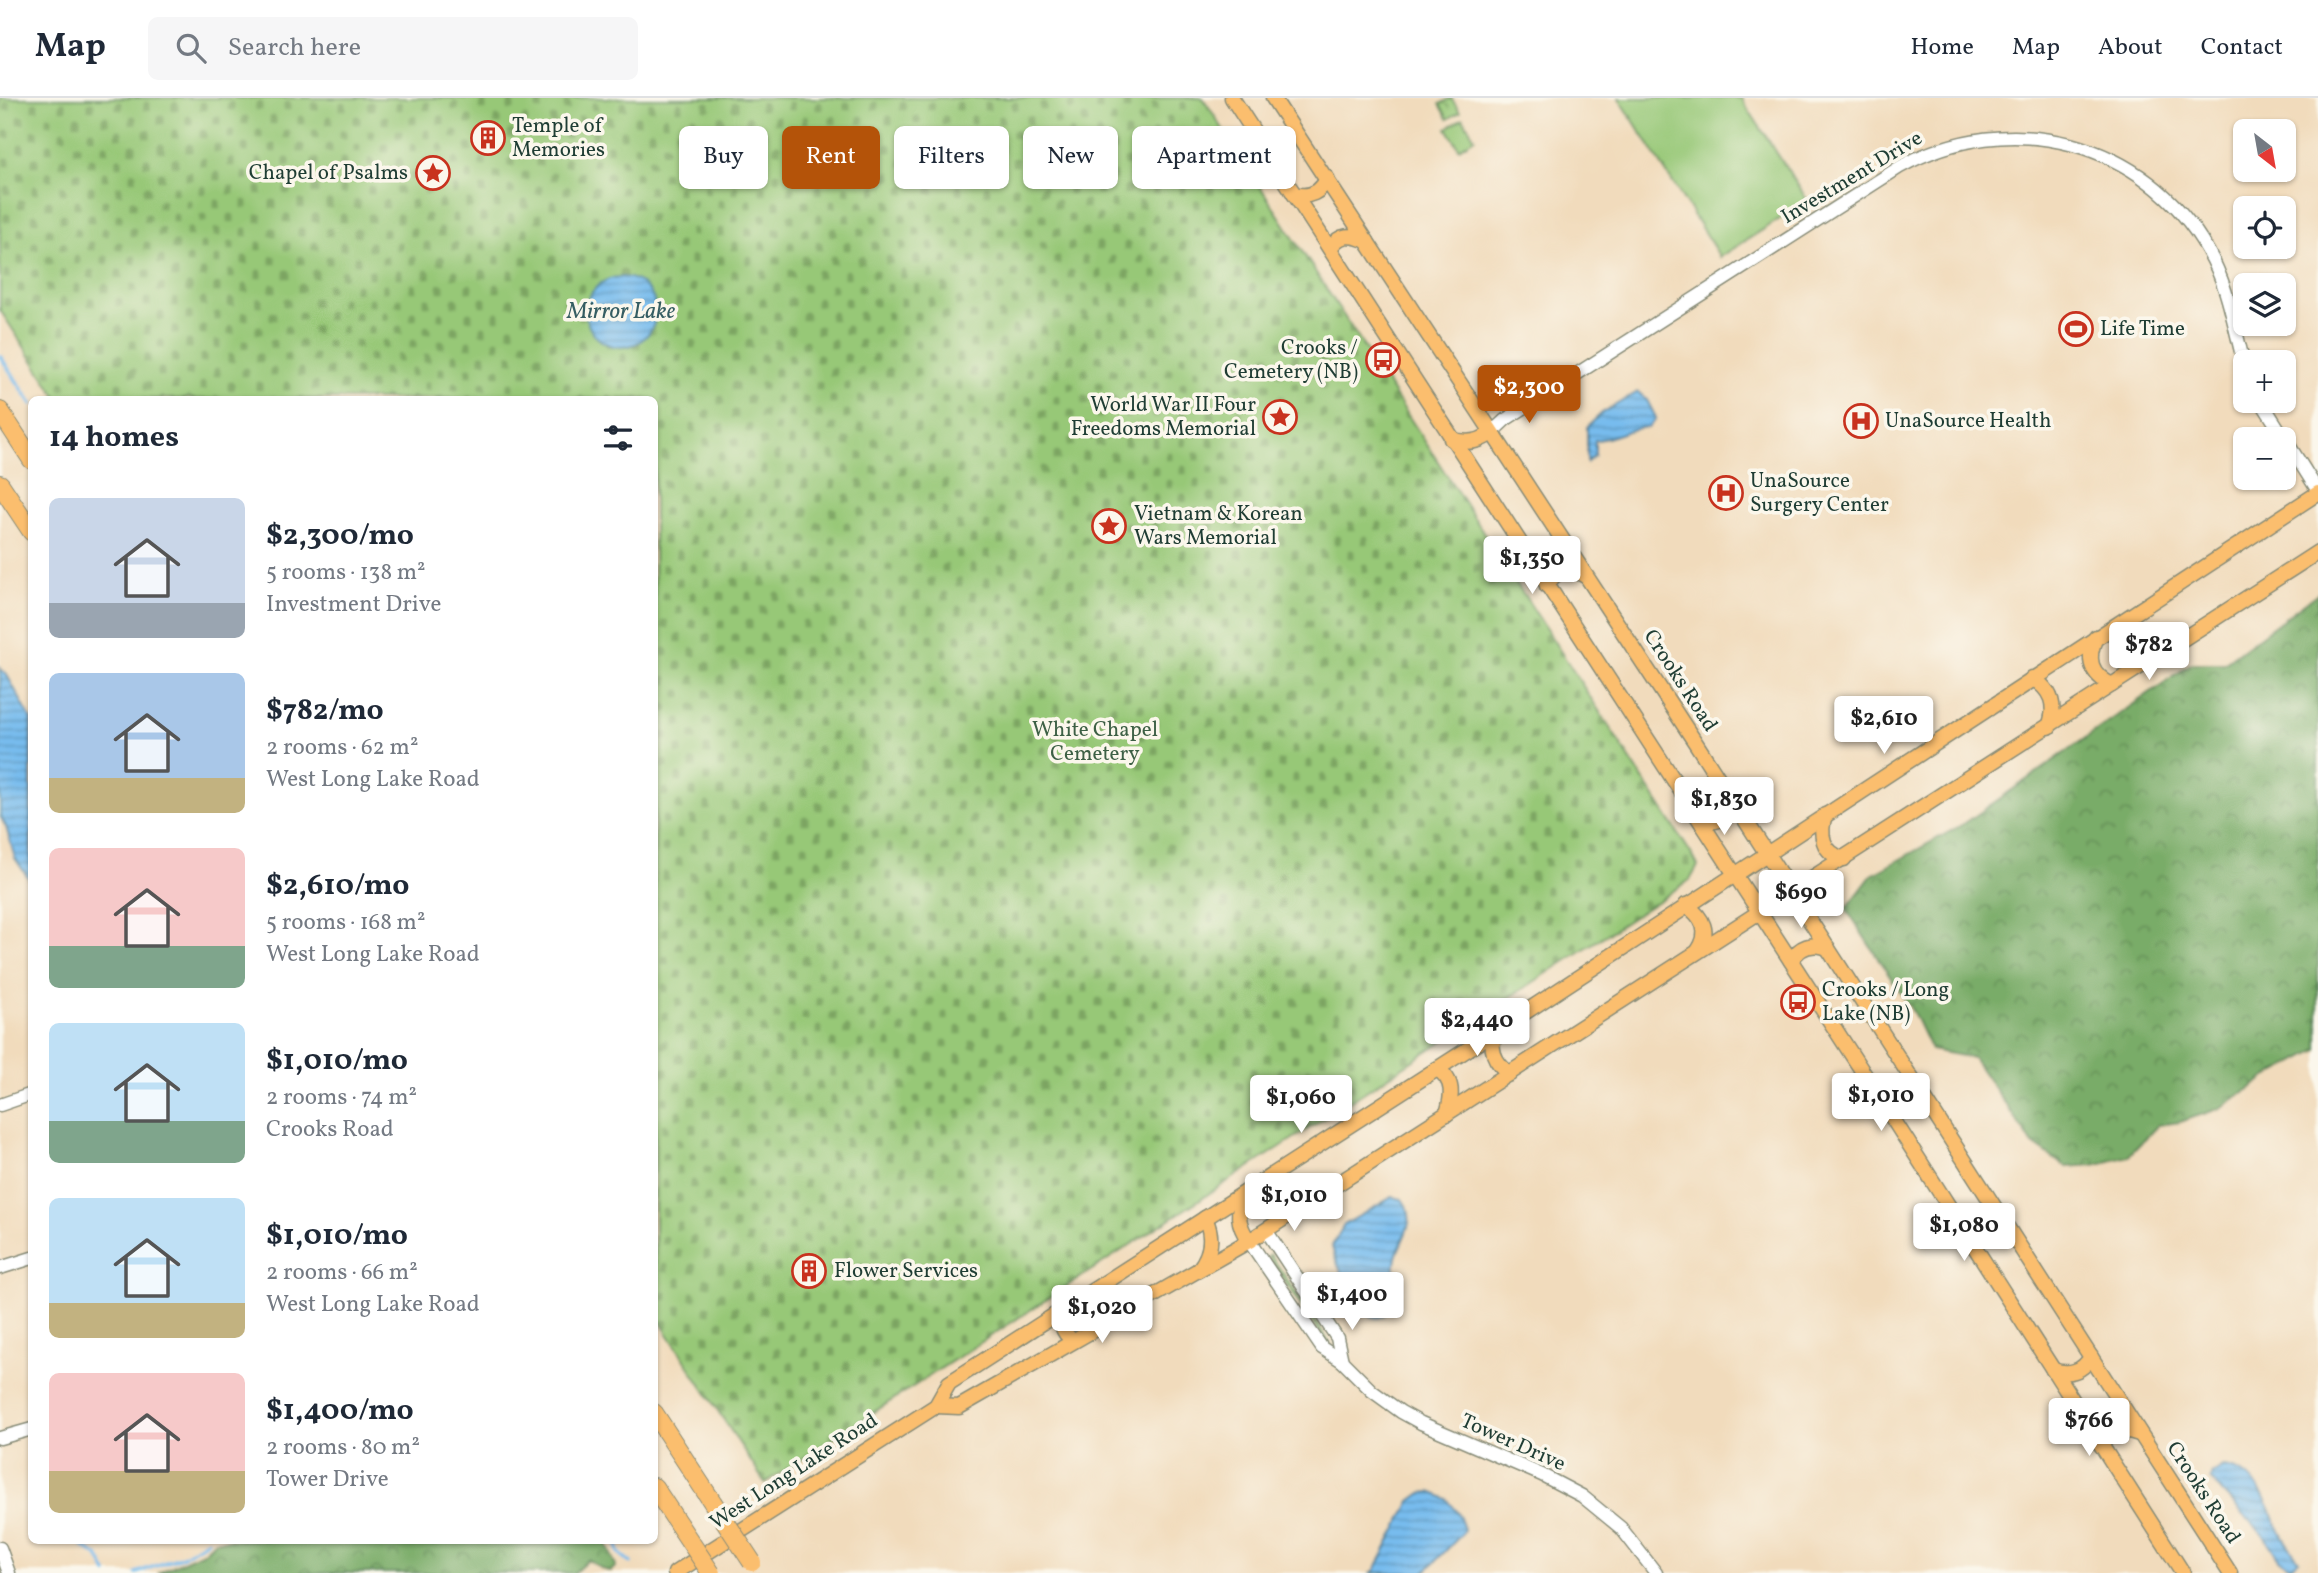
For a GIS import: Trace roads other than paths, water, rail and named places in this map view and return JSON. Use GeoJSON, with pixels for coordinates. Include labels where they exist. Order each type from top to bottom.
{"type":"FeatureCollection","features":[{"type":"Feature","properties":{"kind":"highway"},"geometry":{"type":"LineString","coordinates":[[0,411],[28,454]]}},
{"type":"Feature","properties":{"kind":"highway"},"geometry":{"type":"LineString","coordinates":[[0,484],[28,526]]}},
{"type":"Feature","properties":{"kind":"highway"},"geometry":{"type":"LineString","coordinates":[[658,1418],[755,1568]]}},
{"type":"Feature","properties":{"kind":"highway"},"geometry":{"type":"LineString","coordinates":[[658,1493],[710,1573]]}},
{"type":"Feature","properties":{"kind":"main road"},"geometry":{"type":"LineString","coordinates":[[1232,98],[1699,818],[2183,1573]]}},
{"type":"Feature","properties":{"kind":"main road","name":"Crooks Road"},"geometry":{"type":"LineString","coordinates":[[1273,98],[1767,853],[2230,1573]]}},
{"type":"Feature","properties":{"kind":"main road"},"geometry":{"type":"LineString","coordinates":[[1294,194],[1315,194],[1324,186],[1327,178]]}},
{"type":"Feature","properties":{"kind":"main road"},"geometry":{"type":"LineString","coordinates":[[1330,250],[1336,240],[1346,235],[1367,241]]}},
{"type":"Feature","properties":{"kind":"main road"},"geometry":{"type":"LineString","coordinates":[[1451,439],[1471,442],[1491,433]]}},
{"type":"Feature","properties":{"kind":"main road","name":"West Long Lake Road"},"geometry":{"type":"LineString","coordinates":[[675,1573],[936,1406],[949,1383],[1497,1030],[2318,492]]}},
{"type":"Feature","properties":{"kind":"main road","name":"West Long Lake Road"},"geometry":{"type":"LineString","coordinates":[[936,1406],[959,1407],[1249,1241],[2318,552]]}},
{"type":"Feature","properties":{"kind":"main road"},"geometry":{"type":"LineString","coordinates":[[1547,586],[1554,575],[1564,570],[1574,570],[1586,577]]}},
{"type":"Feature","properties":{"kind":"main road"},"geometry":{"type":"LineString","coordinates":[[2095,637],[2091,648],[2091,666],[2100,678],[2112,685]]}},
{"type":"Feature","properties":{"kind":"main road"},"geometry":{"type":"LineString","coordinates":[[2032,678],[2045,687],[2052,700],[2053,716],[2049,727]]}},
{"type":"Feature","properties":{"kind":"main road"},"geometry":{"type":"LineString","coordinates":[[1699,818],[1705,822],[1720,820],[1736,806]]}},
{"type":"Feature","properties":{"kind":"main road"},"geometry":{"type":"LineString","coordinates":[[1825,815],[1822,825],[1823,842],[1832,853],[1844,859]]}},
{"type":"Feature","properties":{"kind":"main road"},"geometry":{"type":"LineString","coordinates":[[1686,905],[1700,917],[1704,927],[1704,939],[1698,953]]}},
{"type":"Feature","properties":{"kind":"main road"},"geometry":{"type":"LineString","coordinates":[[1791,961],[1798,951],[1808,946],[1828,948]]}},
{"type":"Feature","properties":{"kind":"main road"},"geometry":{"type":"LineString","coordinates":[[1497,1030],[1492,1042],[1494,1055],[1510,1074]]}},
{"type":"Feature","properties":{"kind":"main road"},"geometry":{"type":"LineString","coordinates":[[1437,1069],[1446,1076],[1451,1087],[1447,1114]]}},
{"type":"Feature","properties":{"kind":"main road"},"geometry":{"type":"LineString","coordinates":[[1245,1193],[1238,1216],[1249,1241]]}},
{"type":"Feature","properties":{"kind":"main road"},"geometry":{"type":"LineString","coordinates":[[1198,1270],[1205,1261],[1211,1242],[1205,1218]]}},
{"type":"Feature","properties":{"kind":"main road"},"geometry":{"type":"LineString","coordinates":[[1064,1309],[1061,1323],[1063,1330],[1073,1341]]}},
{"type":"Feature","properties":{"kind":"main road"},"geometry":{"type":"LineString","coordinates":[[2053,1370],[2067,1373],[2079,1370],[2091,1357]]}},
{"type":"Feature","properties":{"kind":"main road"},"geometry":{"type":"LineString","coordinates":[[2101,1445],[2107,1437],[2116,1432],[2130,1430],[2140,1434]]}},
{"type":"Feature","properties":{"kind":"street","name":"Investment Drive"},"geometry":{"type":"LineString","coordinates":[[1491,433],[1505,420],[1900,167],[1938,148],[1990,137],[2039,137],[2078,146],[2120,164],[2163,194],[2190,223],[2214,263],[2225,288],[2241,350]]}},
{"type":"Feature","properties":{"kind":"street"},"geometry":{"type":"LineString","coordinates":[[2269,413],[2318,492]]}},
{"type":"Feature","properties":{"kind":"street"},"geometry":{"type":"LineString","coordinates":[[0,1105],[28,1095]]}},
{"type":"Feature","properties":{"kind":"street","name":"Tower Drive"},"geometry":{"type":"LineString","coordinates":[[1266,1230],[1337,1338],[1342,1361]]}},
{"type":"Feature","properties":{"kind":"street","name":"Tower Drive"},"geometry":{"type":"LineString","coordinates":[[1249,1241],[1322,1348],[1342,1361],[1372,1391],[1401,1412],[1442,1433],[1542,1475],[1582,1496],[1621,1528],[1656,1573]]}},
{"type":"Feature","properties":{"kind":"street"},"geometry":{"type":"LineString","coordinates":[[0,1268],[28,1259]]}},
{"type":"Feature","properties":{"kind":"street"},"geometry":{"type":"LineString","coordinates":[[0,1438],[28,1430]]}},
{"type":"Feature","properties":{"kind":"street"},"geometry":{"type":"LineString","coordinates":[[0,1548],[9,1573]]}},
{"type":"Feature","properties":{"kind":"water","name":"Mirror Lake"},"geometry":{"type":"Polygon","coordinates":[[[621,277],[646,287],[656,312],[646,337],[621,347],[596,337],[586,312],[596,287],[621,277]]]}},
{"type":"Feature","properties":{"kind":"water"},"geometry":{"type":"Polygon","coordinates":[[[1638,392],[1647,400],[1656,418],[1649,427],[1595,440],[1595,455],[1587,462],[1587,427],[1602,413],[1638,392]]]}},
{"type":"Feature","properties":{"kind":"water"},"geometry":{"type":"Polygon","coordinates":[[[0,668],[7,675],[28,714],[28,878],[15,858],[0,816],[0,668]]]}},
{"type":"Feature","properties":{"kind":"water"},"geometry":{"type":"Polygon","coordinates":[[[1392,1197],[1402,1199],[1407,1207],[1408,1227],[1395,1261],[1393,1302],[1381,1317],[1372,1317],[1363,1309],[1346,1283],[1332,1246],[1344,1225],[1392,1197]]]}},
{"type":"Feature","properties":{"kind":"water"},"geometry":{"type":"Polygon","coordinates":[[[2223,1467],[2245,1475],[2261,1491],[2283,1536],[2299,1560],[2291,1567],[2279,1559],[2265,1537],[2210,1479],[2212,1473],[2223,1467]]]}},
{"type":"Feature","properties":{"kind":"water"},"geometry":{"type":"Polygon","coordinates":[[[1431,1492],[1447,1499],[1458,1513],[1464,1529],[1462,1534],[1424,1573],[1371,1573],[1411,1501],[1422,1493],[1431,1492]]]}},
{"type":"Feature","properties":{"kind":"waterway"},"geometry":{"type":"LineString","coordinates":[[0,356],[28,398]]}},
{"type":"Feature","properties":{"kind":"waterway"},"geometry":{"type":"LineString","coordinates":[[82,1544],[98,1556],[107,1573]]}},
{"type":"Feature","properties":{"kind":"waterway"},"geometry":{"type":"LineString","coordinates":[[136,1573],[183,1556],[202,1544]]}},
{"type":"Feature","properties":{"kind":"waterway"},"geometry":{"type":"LineString","coordinates":[[617,1544],[619,1553],[631,1563]]}},
{"type":"Feature","properties":{"kind":"place","name":"Temple of Memories"},"geometry":{"type":"Point","coordinates":[488,138]}},
{"type":"Feature","properties":{"kind":"place","name":"Chapel of Psalms"},"geometry":{"type":"Point","coordinates":[433,173]}},
{"type":"Feature","properties":{"kind":"place","name":"Life Time"},"geometry":{"type":"Point","coordinates":[2076,329]}},
{"type":"Feature","properties":{"kind":"place","name":"Crooks / Cemetery (NB)"},"geometry":{"type":"Point","coordinates":[1383,360]}},
{"type":"Feature","properties":{"kind":"place","name":"World War II Four Freedoms Memorial"},"geometry":{"type":"Point","coordinates":[1280,417]}},
{"type":"Feature","properties":{"kind":"place","name":"UnaSource Health"},"geometry":{"type":"Point","coordinates":[1861,421]}},
{"type":"Feature","properties":{"kind":"place","name":"UnaSource Surgery Center"},"geometry":{"type":"Point","coordinates":[1726,493]}},
{"type":"Feature","properties":{"kind":"place","name":"Vietnam & Korean Wars Memorial"},"geometry":{"type":"Point","coordinates":[1109,526]}},
{"type":"Feature","properties":{"kind":"place","name":"Crooks / Long Lake (NB)"},"geometry":{"type":"Point","coordinates":[1798,1002]}},
{"type":"Feature","properties":{"kind":"place","name":"Flower Services"},"geometry":{"type":"Point","coordinates":[809,1271]}},
{"type":"Feature","properties":{"kind":"park label","name":"White Chapel Cemetery"},"geometry":{"type":"Point","coordinates":[1095,742]}}]}
